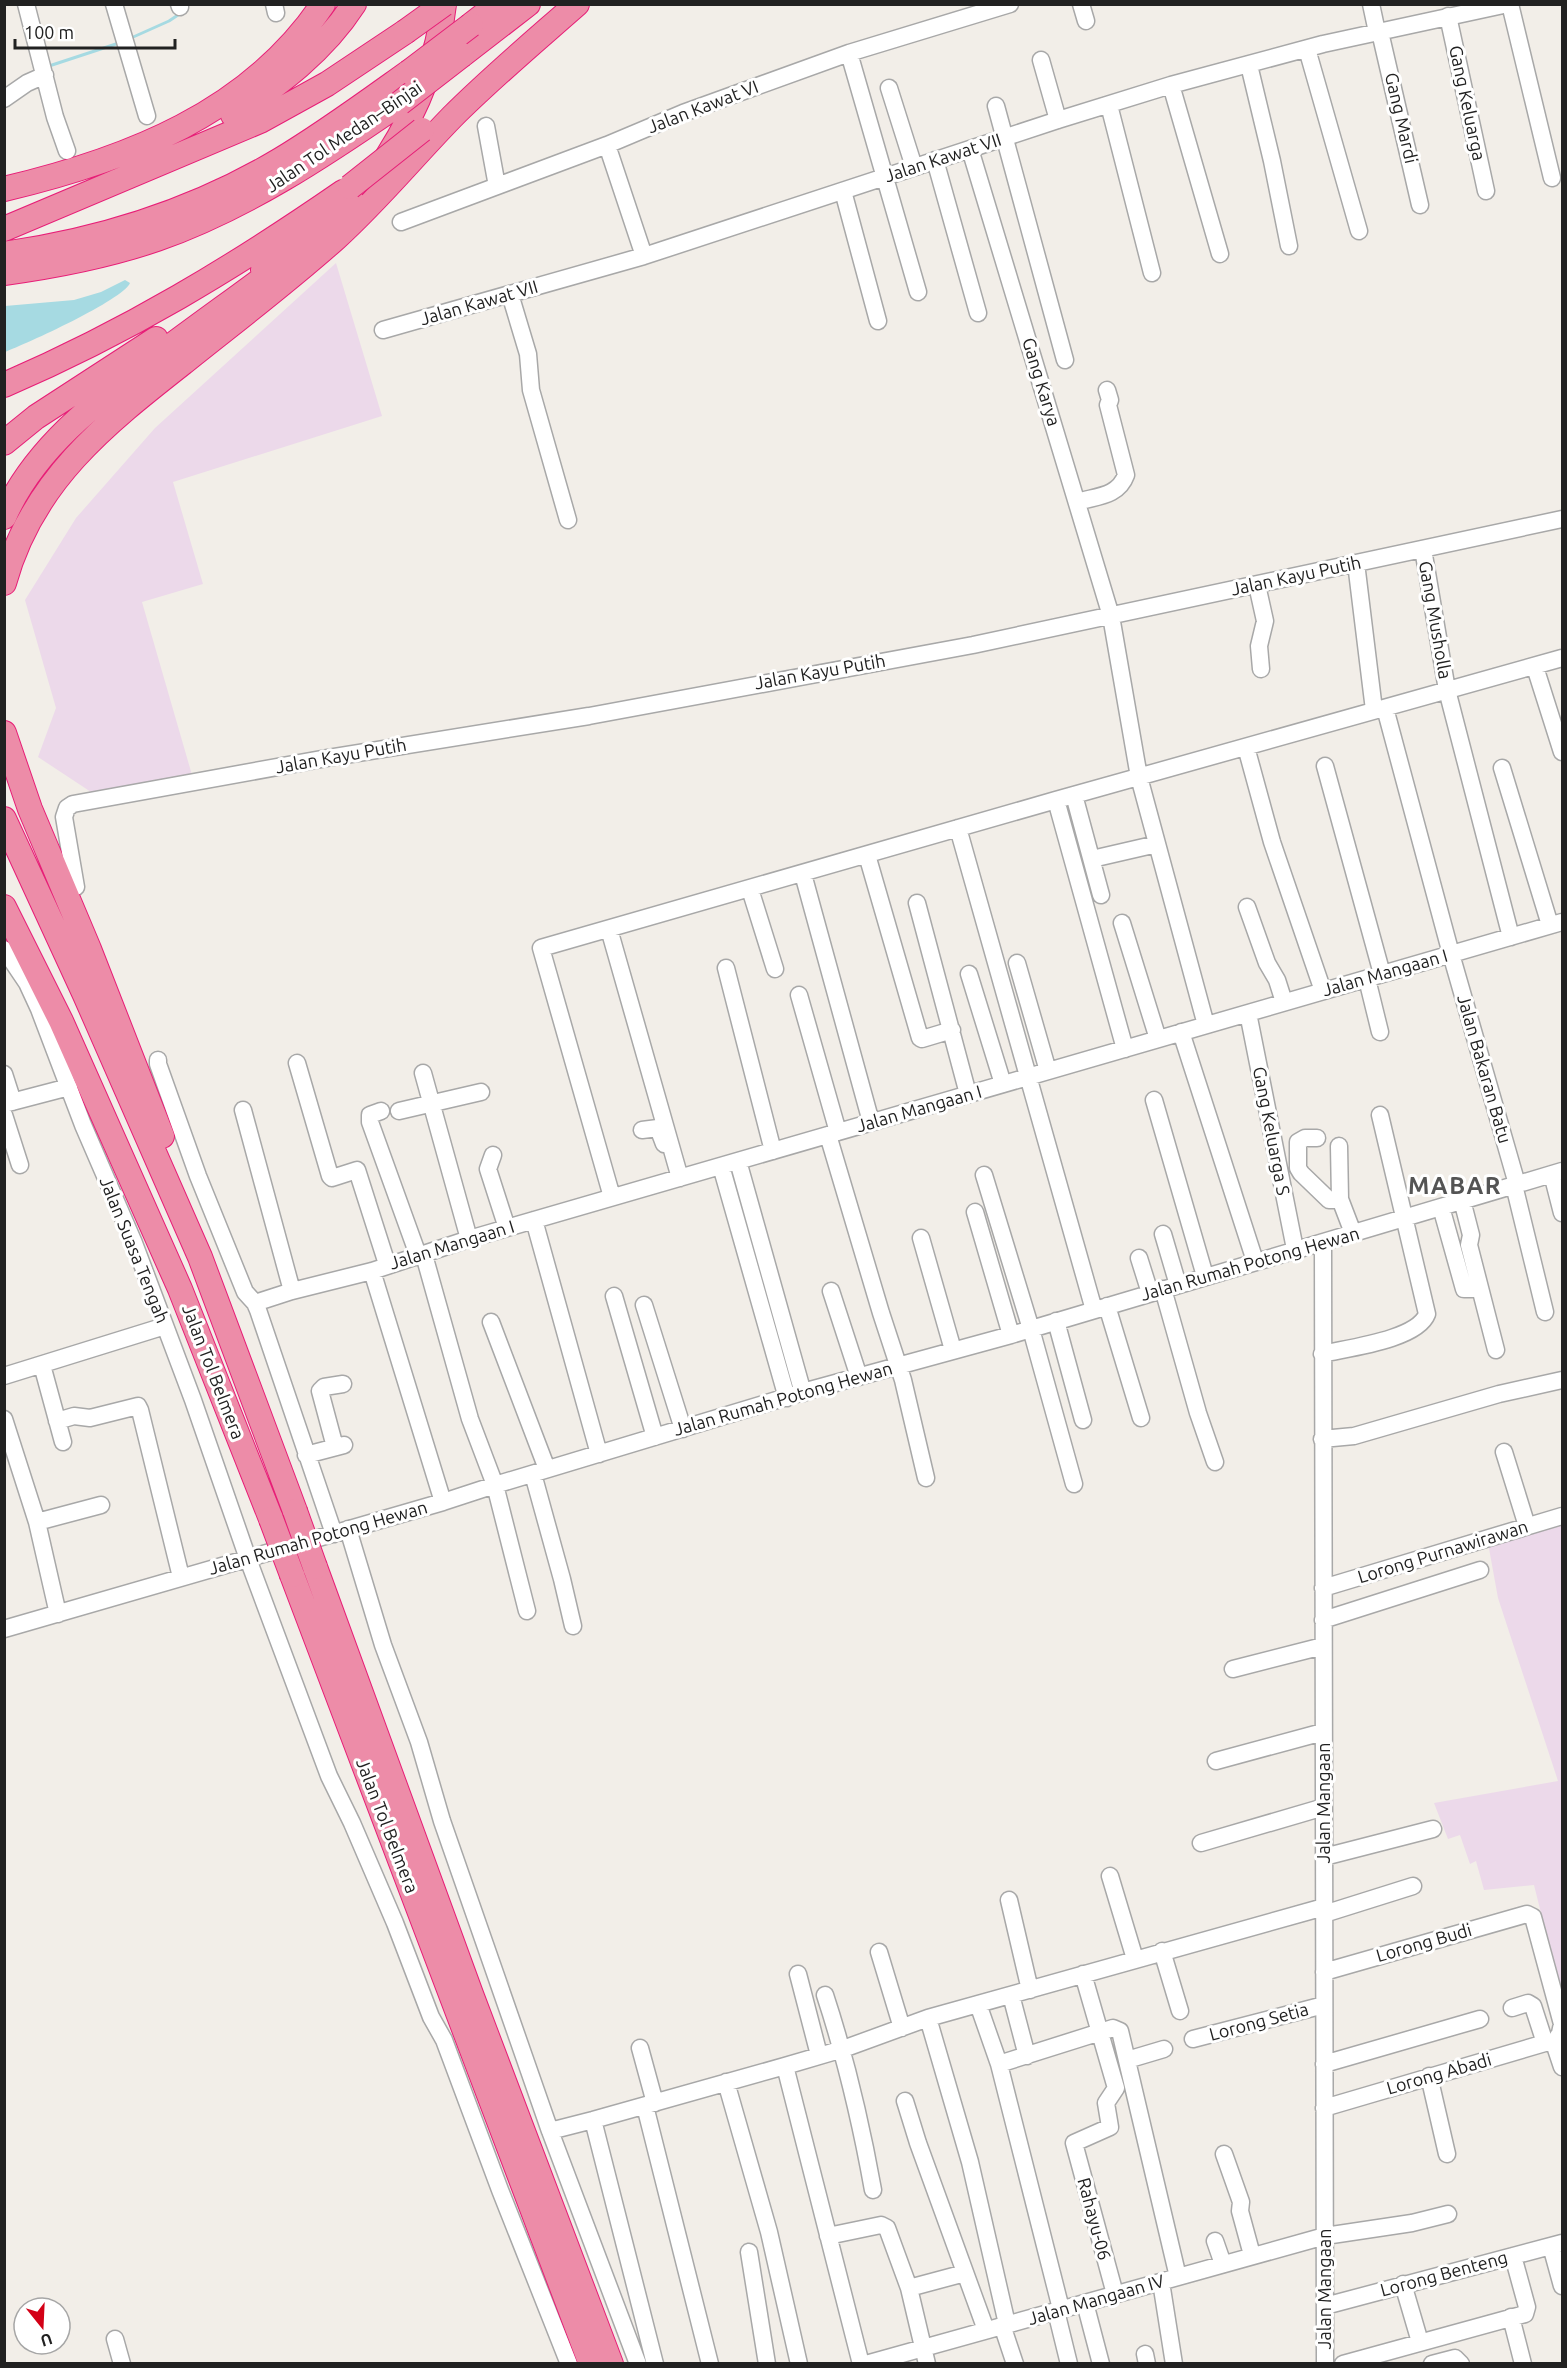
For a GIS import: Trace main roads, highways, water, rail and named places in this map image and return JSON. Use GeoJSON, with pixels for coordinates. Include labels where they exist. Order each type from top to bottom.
{"type":"FeatureCollection","features":[{"type":"Feature","properties":{"kind":"highway"},"geometry":{"type":"LineString","coordinates":[[4,187],[51,178],[84,168],[168,135],[225,102],[266,69],[290,48],[323,4]]}},
{"type":"Feature","properties":{"kind":"highway"},"geometry":{"type":"LineString","coordinates":[[97,190],[196,138],[274,86],[313,54],[333,33],[354,4]]}},
{"type":"Feature","properties":{"kind":"highway"},"geometry":{"type":"LineString","coordinates":[[4,229],[226,137],[291,104],[353,68],[444,4]]}},
{"type":"Feature","properties":{"kind":"highway"},"geometry":{"type":"LineString","coordinates":[[4,443],[36,417],[297,247],[352,193],[388,156],[419,99],[434,58],[444,4]]}},
{"type":"Feature","properties":{"kind":"highway","name":"Jalan Tol Medan–Binjai"},"geometry":{"type":"LineString","coordinates":[[4,254],[46,248],[95,237],[138,224],[216,193],[280,160],[361,107],[498,4]]}},
{"type":"Feature","properties":{"kind":"highway","name":"Jalan Tol Medan–Binjai"},"geometry":{"type":"LineString","coordinates":[[4,273],[83,260],[122,250],[196,224],[282,181],[400,103],[528,4]]}},
{"type":"Feature","properties":{"kind":"highway"},"geometry":{"type":"LineString","coordinates":[[4,385],[96,343],[175,301],[352,193],[424,138],[576,4]]}},
{"type":"Feature","properties":{"kind":"highway"},"geometry":{"type":"LineString","coordinates":[[4,583],[22,531],[42,497],[72,460],[138,398],[277,288],[337,237],[424,138]]}},
{"type":"Feature","properties":{"kind":"highway"},"geometry":{"type":"LineString","coordinates":[[4,517],[34,467],[77,419],[113,389],[293,256],[330,224],[352,193]]}},
{"type":"Feature","properties":{"kind":"highway"},"geometry":{"type":"LineString","coordinates":[[4,733],[30,809],[152,1107],[214,1292]]}},
{"type":"Feature","properties":{"kind":"highway"},"geometry":{"type":"LineString","coordinates":[[4,775],[116,1018]]}},
{"type":"Feature","properties":{"kind":"highway"},"geometry":{"type":"LineString","coordinates":[[4,819],[85,995],[214,1292]]}},
{"type":"Feature","properties":{"kind":"highway"},"geometry":{"type":"LineString","coordinates":[[4,856],[89,1044],[129,1141],[180,1289]]}},
{"type":"Feature","properties":{"kind":"highway"},"geometry":{"type":"LineString","coordinates":[[7,911],[61,1022],[180,1289]]}},
{"type":"Feature","properties":{"kind":"highway","name":"Jalan Tol Belmera"},"geometry":{"type":"LineString","coordinates":[[180,1289],[271,1520],[591,2364]]}},
{"type":"Feature","properties":{"kind":"highway","name":"Jalan Tol Belmera"},"geometry":{"type":"LineString","coordinates":[[214,1292],[467,1983],[611,2364]]}},
{"type":"Feature","properties":{"kind":"water"},"geometry":{"type":"Polygon","coordinates":[[[125,280],[130,283],[110,300],[73,321],[5,352],[5,306],[74,300],[101,292],[125,280]]]}},
{"type":"Feature","properties":{"kind":"waterway"},"geometry":{"type":"LineString","coordinates":[[131,38],[181,13]]}},
{"type":"Feature","properties":{"kind":"waterway"},"geometry":{"type":"LineString","coordinates":[[49,66],[119,43]]}},
{"type":"Feature","properties":{"kind":"district","name":"MABAR"},"geometry":{"type":"Point","coordinates":[1455,1186]}}]}
